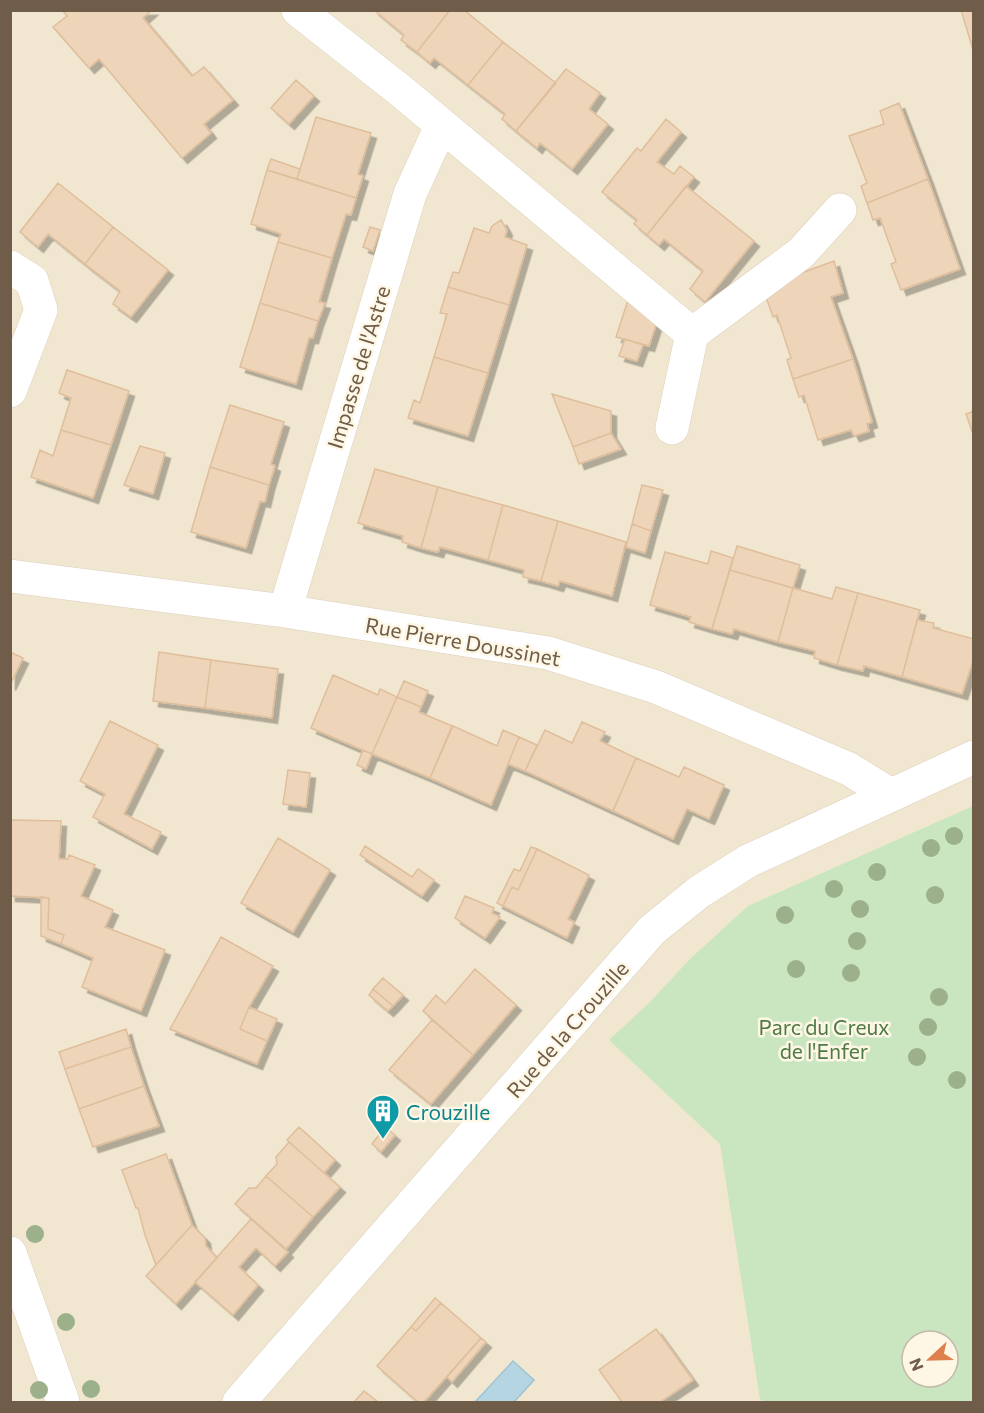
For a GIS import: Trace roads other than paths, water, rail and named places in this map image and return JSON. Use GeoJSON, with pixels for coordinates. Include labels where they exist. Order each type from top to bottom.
{"type":"FeatureCollection","features":[{"type":"Feature","properties":{"kind":"street"},"geometry":{"type":"LineString","coordinates":[[298,10],[401,91],[692,334]]}},
{"type":"Feature","properties":{"kind":"street","name":"Impasse de l'Astre"},"geometry":{"type":"LineString","coordinates":[[285,611],[410,194],[441,126]]}},
{"type":"Feature","properties":{"kind":"street"},"geometry":{"type":"LineString","coordinates":[[672,428],[692,334],[801,253],[840,210]]}},
{"type":"Feature","properties":{"kind":"street"},"geometry":{"type":"LineString","coordinates":[[10,267],[32,281],[41,310],[10,391]]}},
{"type":"Feature","properties":{"kind":"street","name":"Rue Pierre Doussinet"},"geometry":{"type":"LineString","coordinates":[[10,576],[285,611],[548,653],[656,687],[849,769],[891,795]]}},
{"type":"Feature","properties":{"kind":"street","name":"Rue de la Crouzille"},"geometry":{"type":"LineString","coordinates":[[239,1402],[652,930],[699,892],[748,861],[974,757]]}},
{"type":"Feature","properties":{"kind":"street"},"geometry":{"type":"LineString","coordinates":[[10,1253],[63,1402]]}},
{"type":"Feature","properties":{"kind":"water"},"geometry":{"type":"Polygon","coordinates":[[[513,1361],[534,1380],[514,1402],[475,1402],[513,1361]]]}},
{"type":"Feature","properties":{"kind":"place","name":"Crouzille"},"geometry":{"type":"Point","coordinates":[383,1140]}},
{"type":"Feature","properties":{"kind":"park label","name":"Parc du Creux de l'Enfer"},"geometry":{"type":"Point","coordinates":[824,1038]}}]}
